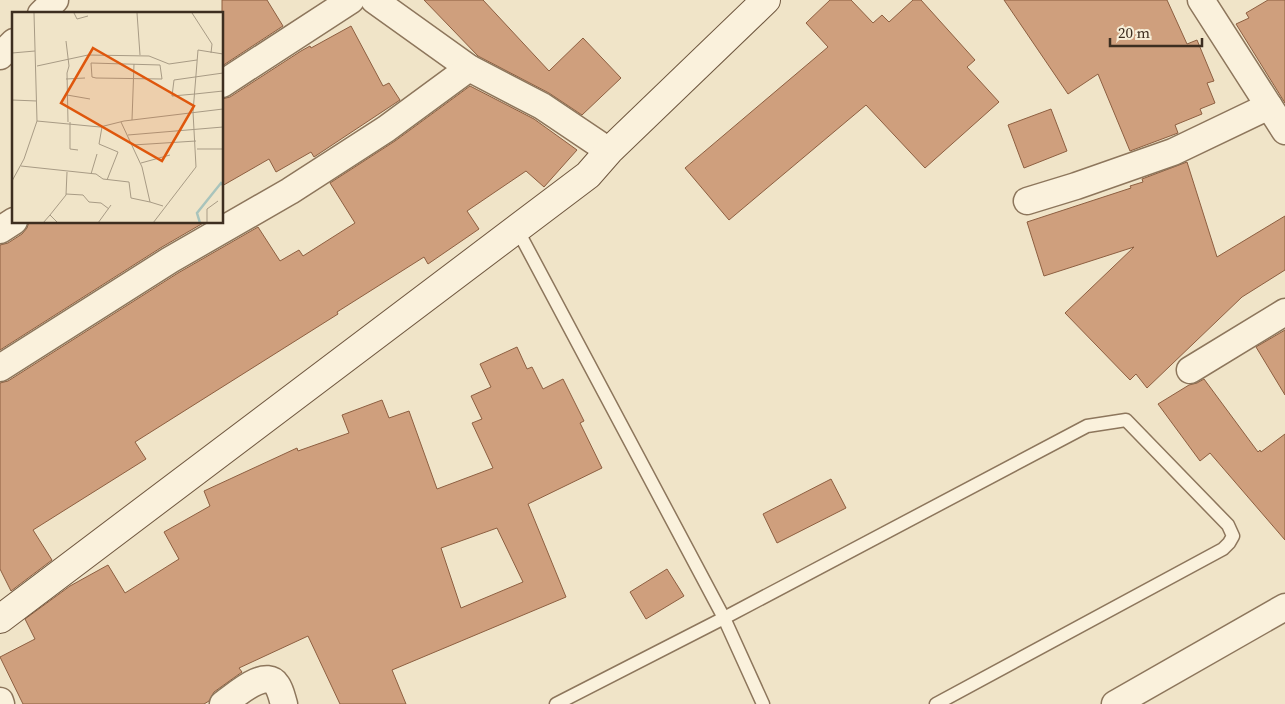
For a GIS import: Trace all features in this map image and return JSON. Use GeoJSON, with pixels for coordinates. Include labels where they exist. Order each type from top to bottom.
{"type":"FeatureCollection","features":[{"type":"Feature","properties":{"kind":"street"},"geometry":{"type":"LineString","coordinates":[[43,12],[55,0]]}},
{"type":"Feature","properties":{"kind":"street"},"geometry":{"type":"LineString","coordinates":[[224,83],[351,0]]}},
{"type":"Feature","properties":{"kind":"street"},"geometry":{"type":"LineString","coordinates":[[374,0],[469,68],[542,106],[610,152]]}},
{"type":"Feature","properties":{"kind":"street"},"geometry":{"type":"LineString","coordinates":[[0,619],[588,175],[766,0]]}},
{"type":"Feature","properties":{"kind":"street"},"geometry":{"type":"LineString","coordinates":[[1201,0],[1285,131]]}},
{"type":"Feature","properties":{"kind":"street"},"geometry":{"type":"LineString","coordinates":[[0,56],[12,44]]}},
{"type":"Feature","properties":{"kind":"street"},"geometry":{"type":"LineString","coordinates":[[0,368],[170,260],[290,191],[386,128],[469,68]]}},
{"type":"Feature","properties":{"kind":"street"},"geometry":{"type":"LineString","coordinates":[[1027,201],[1173,152],[1269,106]]}},
{"type":"Feature","properties":{"kind":"street"},"geometry":{"type":"LineString","coordinates":[[0,230],[12,222]]}},
{"type":"Feature","properties":{"kind":"street"},"geometry":{"type":"LineString","coordinates":[[1190,370],[1285,312]]}},
{"type":"Feature","properties":{"kind":"street"},"geometry":{"type":"LineString","coordinates":[[1115,704],[1285,607]]}},
{"type":"Feature","properties":{"kind":"street"},"geometry":{"type":"LineString","coordinates":[[223,704],[257,680],[265,678],[277,684],[284,704]]}},
{"type":"Feature","properties":{"kind":"lane"},"geometry":{"type":"LineString","coordinates":[[517,229],[724,618],[763,704]]}},
{"type":"Feature","properties":{"kind":"lane"},"geometry":{"type":"LineString","coordinates":[[556,704],[724,618],[1088,426],[1126,420],[1228,524],[1232,536],[1230,543],[1223,549],[936,704]]}},
{"type":"Feature","properties":{"kind":"building"},"geometry":{"type":"Polygon","coordinates":[[[222,0],[267,0],[283,26],[224,65],[224,12],[222,12],[222,0]]]}},
{"type":"Feature","properties":{"kind":"building"},"geometry":{"type":"Polygon","coordinates":[[[424,0],[483,0],[549,71],[583,38],[621,78],[582,115],[549,93],[478,56],[424,0]]]}},
{"type":"Feature","properties":{"kind":"building"},"geometry":{"type":"Polygon","coordinates":[[[830,0],[851,0],[873,23],[882,15],[889,22],[913,0],[921,0],[975,60],[967,67],[999,102],[925,168],[866,105],[729,220],[685,168],[828,47],[806,23],[830,0]]]}},
{"type":"Feature","properties":{"kind":"building"},"geometry":{"type":"Polygon","coordinates":[[[1004,0],[1167,0],[1187,44],[1197,40],[1214,81],[1207,83],[1215,103],[1200,109],[1202,114],[1175,125],[1178,133],[1130,151],[1098,74],[1068,94],[1004,0]]]}},
{"type":"Feature","properties":{"kind":"building"},"geometry":{"type":"Polygon","coordinates":[[[1268,0],[1285,0],[1285,103],[1236,24],[1249,18],[1246,13],[1268,0]]]}},
{"type":"Feature","properties":{"kind":"building"},"geometry":{"type":"Polygon","coordinates":[[[351,26],[383,86],[389,83],[400,100],[314,157],[311,152],[276,172],[269,159],[224,185],[224,98],[230,97],[301,51],[310,46],[311,48],[351,26]]]}},
{"type":"Feature","properties":{"kind":"building"},"geometry":{"type":"Polygon","coordinates":[[[470,86],[534,119],[577,150],[544,187],[526,171],[467,211],[479,229],[428,264],[424,257],[337,312],[338,314],[135,442],[146,459],[33,530],[52,560],[11,591],[0,569],[0,383],[8,381],[178,273],[258,227],[280,261],[299,250],[303,256],[355,223],[330,183],[395,141],[470,86]]]}},
{"type":"Feature","properties":{"kind":"building"},"geometry":{"type":"Polygon","coordinates":[[[1051,109],[1067,151],[1024,168],[1008,125],[1051,109]]]}},
{"type":"Feature","properties":{"kind":"building"},"geometry":{"type":"Polygon","coordinates":[[[1187,162],[1217,257],[1285,216],[1285,270],[1242,297],[1147,388],[1136,374],[1130,380],[1065,313],[1134,247],[1044,276],[1027,222],[1131,188],[1130,186],[1143,182],[1142,179],[1187,162]]]}},
{"type":"Feature","properties":{"kind":"building"},"geometry":{"type":"Polygon","coordinates":[[[28,224],[202,224],[0,350],[0,245],[8,243],[22,234],[28,224]]]}},
{"type":"Feature","properties":{"kind":"building"},"geometry":{"type":"Polygon","coordinates":[[[1285,330],[1285,395],[1256,347],[1285,330]]]}},
{"type":"Feature","properties":{"kind":"building"},"geometry":{"type":"Polygon","coordinates":[[[517,347],[527,369],[532,367],[543,389],[563,379],[584,421],[580,423],[602,468],[528,504],[566,597],[392,670],[406,704],[340,704],[308,636],[239,668],[242,672],[214,692],[209,701],[204,704],[23,704],[0,657],[35,639],[25,619],[70,586],[108,565],[125,593],[179,559],[164,532],[210,506],[204,491],[297,448],[298,451],[349,433],[342,415],[382,400],[389,418],[409,411],[437,489],[493,468],[472,423],[482,419],[471,396],[491,387],[480,364],[517,347]],[[497,528],[441,548],[461,608],[523,582],[497,528]]]}},
{"type":"Feature","properties":{"kind":"building"},"geometry":{"type":"Polygon","coordinates":[[[1204,379],[1258,452],[1260,450],[1261,452],[1285,434],[1285,540],[1210,453],[1200,461],[1158,404],[1189,385],[1204,379]]]}},
{"type":"Feature","properties":{"kind":"building"},"geometry":{"type":"Polygon","coordinates":[[[831,479],[846,508],[777,543],[763,514],[831,479]]]}},
{"type":"Feature","properties":{"kind":"building"},"geometry":{"type":"Polygon","coordinates":[[[667,569],[684,596],[646,619],[630,592],[667,569]]]}}]}
